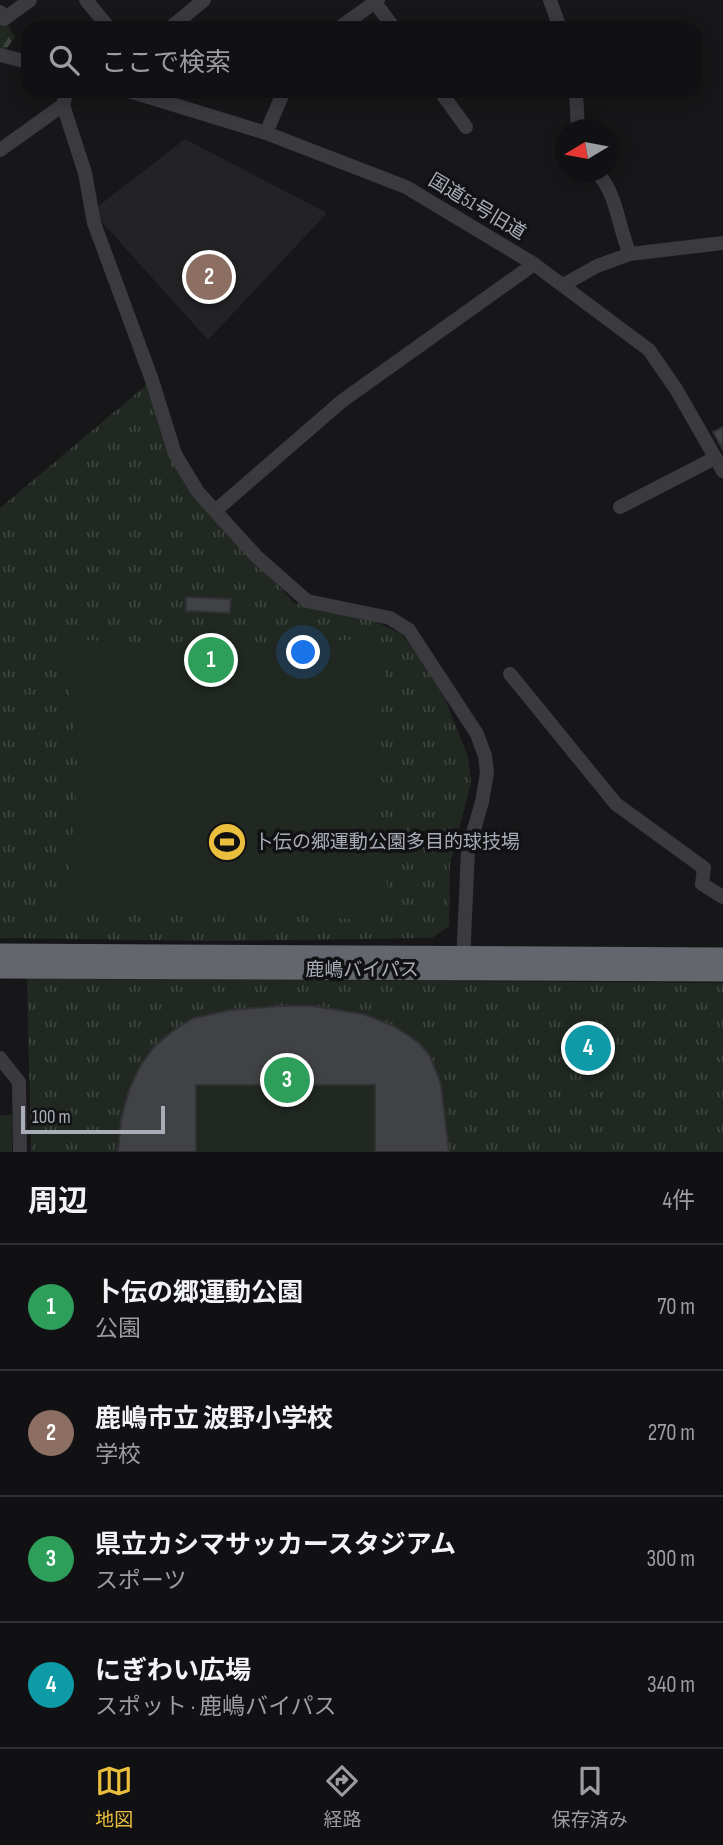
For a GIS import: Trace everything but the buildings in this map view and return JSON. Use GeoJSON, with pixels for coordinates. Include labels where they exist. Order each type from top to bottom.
{"type":"FeatureCollection","features":[{"type":"Feature","properties":{"kind":"highway","name":"鹿嶋バイパス"},"geometry":{"type":"LineString","coordinates":[[0,953],[463,963],[723,972]]}},
{"type":"Feature","properties":{"kind":"highway","name":"鹿嶋バイパス"},"geometry":{"type":"LineString","coordinates":[[0,969],[723,957]]}},
{"type":"Feature","properties":{"kind":"street"},"geometry":{"type":"LineString","coordinates":[[0,12],[4,19],[30,0]]}},
{"type":"Feature","properties":{"kind":"street"},"geometry":{"type":"LineString","coordinates":[[86,0],[103,21]]}},
{"type":"Feature","properties":{"kind":"street"},"geometry":{"type":"LineString","coordinates":[[178,21],[204,0]]}},
{"type":"Feature","properties":{"kind":"street"},"geometry":{"type":"LineString","coordinates":[[550,0],[558,21]]}},
{"type":"Feature","properties":{"kind":"street"},"geometry":{"type":"LineString","coordinates":[[348,21],[375,1],[389,21]]}},
{"type":"Feature","properties":{"kind":"street"},"geometry":{"type":"LineString","coordinates":[[0,55],[21,60]]}},
{"type":"Feature","properties":{"kind":"street"},"geometry":{"type":"LineString","coordinates":[[0,150],[65,98],[85,173],[94,223],[152,380],[175,454],[198,492],[256,556],[307,601],[390,618],[409,630],[477,734],[485,756],[487,773],[468,850],[463,963]]}},
{"type":"Feature","properties":{"kind":"street","name":"国道51号旧道"},"geometry":{"type":"LineString","coordinates":[[152,98],[267,133],[406,187],[534,264],[649,350],[676,388],[721,467]]}},
{"type":"Feature","properties":{"kind":"street"},"geometry":{"type":"LineString","coordinates":[[267,133],[281,98]]}},
{"type":"Feature","properties":{"kind":"street"},"geometry":{"type":"LineString","coordinates":[[445,98],[466,127]]}},
{"type":"Feature","properties":{"kind":"street"},"geometry":{"type":"LineString","coordinates":[[576,98],[577,119]]}},
{"type":"Feature","properties":{"kind":"street"},"geometry":{"type":"LineString","coordinates":[[604,182],[609,188],[622,238],[630,254]]}},
{"type":"Feature","properties":{"kind":"street"},"geometry":{"type":"LineString","coordinates":[[563,285],[597,266],[630,254],[723,243]]}},
{"type":"Feature","properties":{"kind":"street"},"geometry":{"type":"LineString","coordinates":[[215,511],[342,401],[534,264]]}},
{"type":"Feature","properties":{"kind":"street"},"geometry":{"type":"LineString","coordinates":[[620,507],[721,467]]}},
{"type":"Feature","properties":{"kind":"street"},"geometry":{"type":"LineString","coordinates":[[510,674],[616,804],[704,868],[702,884],[723,897]]}},
{"type":"Feature","properties":{"kind":"street"},"geometry":{"type":"LineString","coordinates":[[0,1058],[19,1082],[20,1152]]}},
{"type":"Feature","properties":{"kind":"shaded area"},"geometry":{"type":"Polygon","coordinates":[[[185,139],[327,213],[208,340],[92,211],[185,139]]]}},
{"type":"Feature","properties":{"kind":"green space"},"geometry":{"type":"Polygon","coordinates":[[[0,13],[15,37],[4,52],[0,51],[0,13]]]}},
{"type":"Feature","properties":{"kind":"green space"},"geometry":{"type":"Polygon","coordinates":[[[152,380],[198,492],[294,603],[374,621],[402,634],[440,686],[468,757],[471,783],[450,864],[449,926],[432,938],[218,941],[0,938],[0,508],[152,380]]]}},
{"type":"Feature","properties":{"kind":"green space","name":"卜伝の郷運動公園多目的球技場"},"geometry":{"type":"Polygon","coordinates":[[[377,638],[386,646],[377,777],[389,907],[379,922],[226,907],[75,915],[66,906],[78,773],[65,644],[73,639],[211,649],[377,638]]]}},
{"type":"Feature","properties":{"kind":"green space"},"geometry":{"type":"Polygon","coordinates":[[[27,978],[723,983],[723,1152],[31,1152],[27,978]]]}},
{"type":"Feature","properties":{"kind":"green space"},"geometry":{"type":"Polygon","coordinates":[[[299,1005],[336,1008],[367,1015],[393,1025],[413,1040],[429,1059],[440,1084],[447,1115],[449,1152],[118,1152],[123,1110],[134,1077],[149,1052],[170,1034],[196,1021],[226,1012],[299,1005]]]}},
{"type":"Feature","properties":{"kind":"green space"},"geometry":{"type":"Polygon","coordinates":[[[0,1115],[12,1115],[12,1152],[0,1152],[0,1115]]]}},
{"type":"Feature","properties":{"kind":"place","name":"鹿嶋市立 波野小学校"},"geometry":{"type":"Point","coordinates":[209,277]}},
{"type":"Feature","properties":{"kind":"place","name":"卜伝の郷運動公園"},"geometry":{"type":"Point","coordinates":[211,660]}},
{"type":"Feature","properties":{"kind":"place","name":"卜伝の郷運動公園多目的球技場"},"geometry":{"type":"Point","coordinates":[227,842]}},
{"type":"Feature","properties":{"kind":"place","name":"にぎわい広場"},"geometry":{"type":"Point","coordinates":[588,1048]}},
{"type":"Feature","properties":{"kind":"place","name":"県立カシマサッカースタジアム"},"geometry":{"type":"Point","coordinates":[287,1080]}}]}
